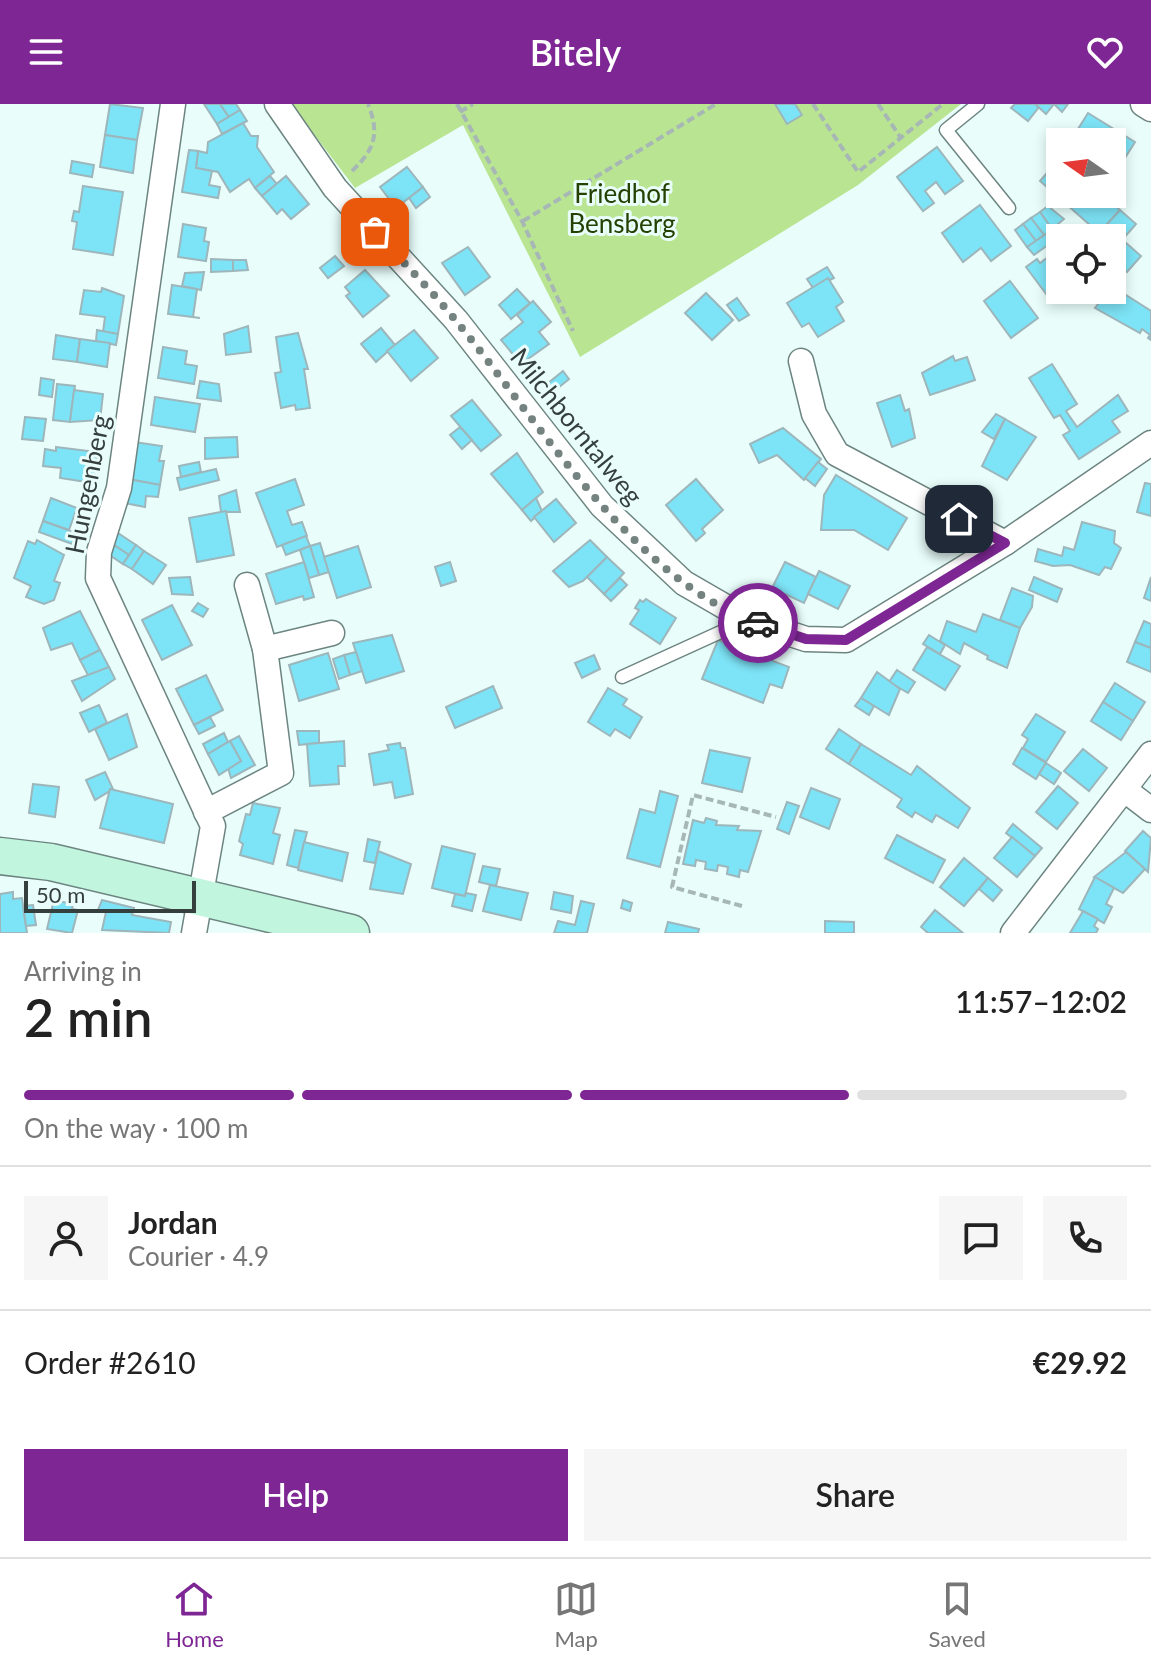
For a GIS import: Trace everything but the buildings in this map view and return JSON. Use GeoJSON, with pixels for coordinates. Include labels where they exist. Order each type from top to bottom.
{"type":"FeatureCollection","features":[{"type":"Feature","properties":{"kind":"main road"},"geometry":{"type":"LineString","coordinates":[[0,856],[51,862],[198,916],[351,933]]}},
{"type":"Feature","properties":{"kind":"street","name":"Hungenberg"},"geometry":{"type":"LineString","coordinates":[[173,104],[119,488],[99,552],[98,578],[213,826],[213,844],[198,916]]}},
{"type":"Feature","properties":{"kind":"street","name":"Milchborntalweg"},"geometry":{"type":"LineString","coordinates":[[277,104],[335,188],[456,320],[602,506],[684,583],[748,620],[806,639],[846,640],[1005,543],[1151,443]]}},
{"type":"Feature","properties":{"kind":"street"},"geometry":{"type":"LineString","coordinates":[[1143,104],[1151,109]]}},
{"type":"Feature","properties":{"kind":"street"},"geometry":{"type":"LineString","coordinates":[[801,361],[814,414],[837,454],[1005,543]]}},
{"type":"Feature","properties":{"kind":"street"},"geometry":{"type":"LineString","coordinates":[[206,812],[281,773],[265,649],[247,585]]}},
{"type":"Feature","properties":{"kind":"street"},"geometry":{"type":"LineString","coordinates":[[265,649],[332,633]]}},
{"type":"Feature","properties":{"kind":"street"},"geometry":{"type":"LineString","coordinates":[[1013,933],[1151,754]]}},
{"type":"Feature","properties":{"kind":"street"},"geometry":{"type":"LineString","coordinates":[[1125,790],[1151,810]]}},
{"type":"Feature","properties":{"kind":"lane"},"geometry":{"type":"LineString","coordinates":[[978,104],[946,130],[1009,208]]}},
{"type":"Feature","properties":{"kind":"lane"},"geometry":{"type":"LineString","coordinates":[[622,677],[748,620]]}},
{"type":"Feature","properties":{"kind":"path"},"geometry":{"type":"LineString","coordinates":[[335,188],[372,150],[376,123],[368,104]]}},
{"type":"Feature","properties":{"kind":"path"},"geometry":{"type":"LineString","coordinates":[[457,104],[522,221],[573,331]]}},
{"type":"Feature","properties":{"kind":"path"},"geometry":{"type":"LineString","coordinates":[[460,112],[473,104]]}},
{"type":"Feature","properties":{"kind":"path"},"geometry":{"type":"LineString","coordinates":[[522,221],[716,104]]}},
{"type":"Feature","properties":{"kind":"path"},"geometry":{"type":"LineString","coordinates":[[813,104],[858,172],[943,104]]}},
{"type":"Feature","properties":{"kind":"path"},"geometry":{"type":"LineString","coordinates":[[878,104],[901,138]]}},
{"type":"Feature","properties":{"kind":"path"},"geometry":{"type":"LineString","coordinates":[[742,906],[672,887],[693,795],[776,817]]}},
{"type":"Feature","properties":{"kind":"green space","name":"Friedhof Bensberg"},"geometry":{"type":"Polygon","coordinates":[[[291,104],[961,104],[858,185],[580,357],[463,125],[355,188],[291,104]]]}},
{"type":"Feature","properties":{"kind":"way so far"},"geometry":{"type":"LineString","coordinates":[[375,232],[456,320],[602,506],[684,583],[758,623]]}},
{"type":"Feature","properties":{"kind":"route"},"geometry":{"type":"LineString","coordinates":[[758,623],[806,639],[846,640],[1005,543],[959,519]]}}]}
